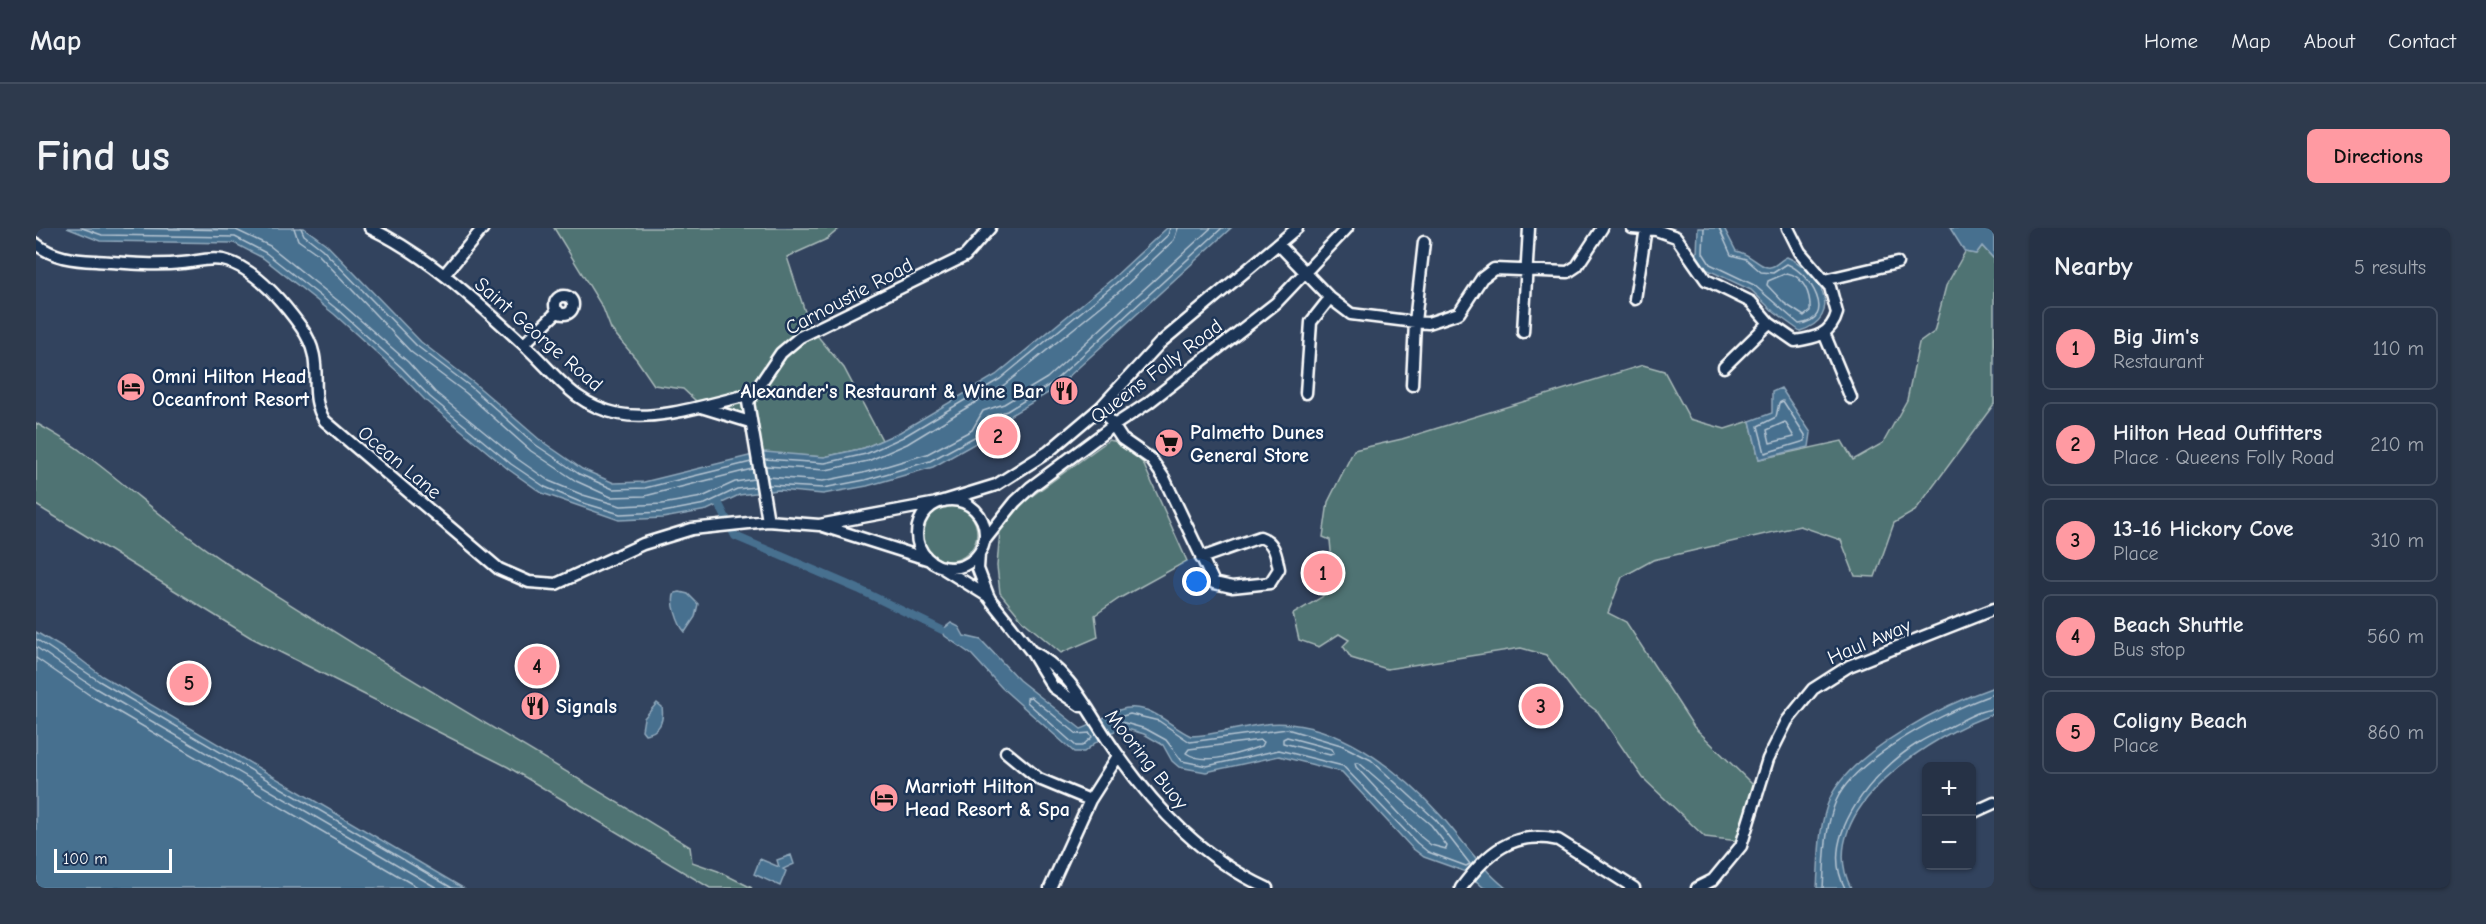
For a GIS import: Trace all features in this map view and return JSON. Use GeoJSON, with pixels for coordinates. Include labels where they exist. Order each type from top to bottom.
{"type":"FeatureCollection","features":[{"type":"Feature","properties":{"kind":"street","name":"Saint George Road"},"geometry":{"type":"LineString","coordinates":[[370,228],[394,240],[444,275],[524,344],[561,382],[588,405],[621,414],[668,414],[753,394]]}},
{"type":"Feature","properties":{"kind":"street"},"geometry":{"type":"LineString","coordinates":[[444,275],[483,228]]}},
{"type":"Feature","properties":{"kind":"street","name":"Carnoustie Road"},"geometry":{"type":"LineString","coordinates":[[768,521],[748,402],[781,353],[800,338],[965,256],[990,228]]}},
{"type":"Feature","properties":{"kind":"street","name":"Queens Folly Road"},"geometry":{"type":"LineString","coordinates":[[941,502],[987,488],[1013,476],[1048,452],[1101,407],[1160,343],[1297,228]]}},
{"type":"Feature","properties":{"kind":"street","name":"Queens Folly Road"},"geometry":{"type":"LineString","coordinates":[[984,541],[1022,495],[1113,426],[1148,403],[1276,303],[1347,228]]}},
{"type":"Feature","properties":{"kind":"street"},"geometry":{"type":"LineString","coordinates":[[1524,332],[1525,270],[1529,228]]}},
{"type":"Feature","properties":{"kind":"street"},"geometry":{"type":"LineString","coordinates":[[1279,245],[1342,309],[1360,317],[1428,323],[1459,313],[1488,272],[1499,268],[1568,272],[1577,266],[1602,228]]}},
{"type":"Feature","properties":{"kind":"street"},"geometry":{"type":"LineString","coordinates":[[1632,228],[1676,237],[1706,280],[1751,302],[1769,323],[1795,341],[1824,333],[1835,321],[1837,313],[1830,287],[1800,252],[1788,228]]}},
{"type":"Feature","properties":{"kind":"street"},"geometry":{"type":"LineString","coordinates":[[1635,299],[1645,229]]}},
{"type":"Feature","properties":{"kind":"street"},"geometry":{"type":"LineString","coordinates":[[1412,386],[1415,322],[1424,242]]}},
{"type":"Feature","properties":{"kind":"street","name":"Ocean Lane"},"geometry":{"type":"LineString","coordinates":[[36,244],[50,253],[71,260],[160,264],[206,259],[223,260],[249,273],[280,302],[311,342],[317,364],[316,403],[325,421],[499,569],[514,577],[539,584],[556,584],[643,544],[684,531],[716,525],[768,521],[819,525],[927,559]]}},
{"type":"Feature","properties":{"kind":"street"},"geometry":{"type":"LineString","coordinates":[[1824,280],[1897,263]]}},
{"type":"Feature","properties":{"kind":"street"},"geometry":{"type":"LineString","coordinates":[[1306,393],[1311,322],[1330,298]]}},
{"type":"Feature","properties":{"kind":"street"},"geometry":{"type":"LineString","coordinates":[[524,344],[558,311]]}},
{"type":"Feature","properties":{"kind":"street"},"geometry":{"type":"LineString","coordinates":[[1724,367],[1769,323]]}},
{"type":"Feature","properties":{"kind":"street"},"geometry":{"type":"LineString","coordinates":[[1824,333],[1851,398]]}},
{"type":"Feature","properties":{"kind":"street"},"geometry":{"type":"LineString","coordinates":[[700,406],[750,422]]}},
{"type":"Feature","properties":{"kind":"street"},"geometry":{"type":"LineString","coordinates":[[1101,407],[1122,439],[1151,459],[1214,583],[1232,587],[1270,583],[1279,569],[1274,547],[1260,537],[1202,558]]}},
{"type":"Feature","properties":{"kind":"street"},"geometry":{"type":"LineString","coordinates":[[957,501],[974,510],[982,521],[984,541],[979,553],[963,566],[954,568],[938,566],[927,559],[918,545],[917,528],[924,513],[941,502],[957,501]]}},
{"type":"Feature","properties":{"kind":"street","name":"Ocean Lane"},"geometry":{"type":"LineString","coordinates":[[819,525],[941,502]]}},
{"type":"Feature","properties":{"kind":"street","name":"Mooring Buoy"},"geometry":{"type":"LineString","coordinates":[[979,553],[978,569],[989,598],[1031,651],[1053,687],[1088,712]]}},
{"type":"Feature","properties":{"kind":"street","name":"Mooring Buoy"},"geometry":{"type":"LineString","coordinates":[[938,566],[989,598]]}},
{"type":"Feature","properties":{"kind":"street","name":"Haul Away"},"geometry":{"type":"LineString","coordinates":[[1697,888],[1713,880],[1741,846],[1768,759],[1787,721],[1813,689],[1849,666],[1994,609]]}},
{"type":"Feature","properties":{"kind":"street","name":"Mooring Buoy"},"geometry":{"type":"LineString","coordinates":[[1031,651],[1059,668],[1118,756],[1156,805],[1189,838],[1242,876],[1267,888]]}},
{"type":"Feature","properties":{"kind":"street"},"geometry":{"type":"LineString","coordinates":[[1006,752],[1039,779],[1090,800]]}},
{"type":"Feature","properties":{"kind":"street"},"geometry":{"type":"LineString","coordinates":[[1050,888],[1090,800],[1118,756]]}},
{"type":"Feature","properties":{"kind":"street"},"geometry":{"type":"LineString","coordinates":[[1976,811],[1994,803]]}},
{"type":"Feature","properties":{"kind":"street"},"geometry":{"type":"LineString","coordinates":[[1463,884],[1483,860],[1511,841],[1544,836],[1558,840],[1634,888]]}},
{"type":"Feature","properties":{"kind":"street"},"geometry":{"type":"LineString","coordinates":[[1236,888],[1242,876]]}},
{"type":"Feature","properties":{"kind":"green space"},"geometry":{"type":"Polygon","coordinates":[[[554,228],[840,228],[827,239],[787,257],[810,327],[844,368],[882,440],[864,448],[824,457],[761,453],[757,430],[710,414],[683,389],[654,385],[611,329],[603,308],[554,228]]]}},
{"type":"Feature","properties":{"kind":"green space"},"geometry":{"type":"Polygon","coordinates":[[[1982,246],[1994,259],[1994,404],[1915,511],[1894,523],[1875,577],[1855,576],[1841,540],[1800,526],[1653,560],[1622,577],[1608,613],[1626,622],[1694,727],[1754,786],[1739,841],[1705,837],[1643,778],[1598,712],[1578,697],[1546,655],[1521,648],[1387,669],[1351,658],[1343,646],[1349,640],[1339,634],[1319,647],[1299,640],[1293,614],[1322,597],[1334,583],[1330,540],[1323,537],[1328,502],[1354,450],[1402,439],[1643,365],[1664,371],[1690,419],[1725,429],[1750,421],[1759,459],[1842,441],[1853,460],[1883,443],[1907,400],[1919,343],[1934,332],[1946,286],[1965,252],[1976,254],[1982,246]]]}},
{"type":"Feature","properties":{"kind":"green space"},"geometry":{"type":"Polygon","coordinates":[[[36,423],[77,448],[189,537],[226,563],[341,636],[690,847],[692,862],[718,871],[752,888],[710,888],[508,767],[250,637],[36,505],[36,423]]]}},
{"type":"Feature","properties":{"kind":"green space"},"geometry":{"type":"Polygon","coordinates":[[[1109,440],[1122,443],[1143,463],[1187,561],[1120,598],[1095,615],[1098,637],[1061,653],[1023,621],[1000,593],[997,566],[1000,530],[1025,501],[1109,440]]]}},
{"type":"Feature","properties":{"kind":"green space"},"geometry":{"type":"Polygon","coordinates":[[[949,505],[960,507],[969,513],[975,522],[977,533],[975,544],[969,553],[960,559],[949,561],[938,559],[929,553],[923,544],[921,533],[923,522],[929,513],[938,507],[949,505]]]}},
{"type":"Feature","properties":{"kind":"water"},"geometry":{"type":"Polygon","coordinates":[[[67,228],[304,228],[326,244],[421,342],[474,383],[540,440],[582,469],[614,483],[644,482],[765,452],[824,457],[864,448],[900,432],[996,375],[1111,280],[1167,228],[1231,228],[1055,389],[1009,416],[992,422],[983,439],[933,467],[867,486],[823,494],[778,490],[739,495],[707,510],[663,518],[619,520],[542,493],[508,469],[426,401],[398,372],[334,314],[263,258],[234,243],[100,241],[67,228]]]}},
{"type":"Feature","properties":{"kind":"water"},"geometry":{"type":"Polygon","coordinates":[[[1698,228],[1724,228],[1736,251],[1767,267],[1787,257],[1799,264],[1818,283],[1823,294],[1825,305],[1822,316],[1814,324],[1800,331],[1775,313],[1751,290],[1706,269],[1697,255],[1698,228]]]}},
{"type":"Feature","properties":{"kind":"water"},"geometry":{"type":"Polygon","coordinates":[[[1950,228],[1994,228],[1994,259],[1982,246],[1976,254],[1965,252],[1950,228]]]}},
{"type":"Feature","properties":{"kind":"water"},"geometry":{"type":"Polygon","coordinates":[[[1781,388],[1811,433],[1809,447],[1759,459],[1750,421],[1772,413],[1772,392],[1781,388]]]}},
{"type":"Feature","properties":{"kind":"water"},"geometry":{"type":"Polygon","coordinates":[[[675,593],[688,594],[698,604],[695,617],[685,632],[674,607],[675,593]]]}},
{"type":"Feature","properties":{"kind":"water"},"geometry":{"type":"Polygon","coordinates":[[[951,623],[959,627],[964,636],[981,640],[1019,680],[1081,729],[1119,710],[1140,708],[1157,715],[1191,736],[1278,723],[1312,728],[1354,745],[1374,757],[1410,785],[1506,888],[1484,888],[1466,872],[1424,857],[1412,848],[1342,772],[1279,756],[1206,772],[1179,767],[1172,761],[1163,745],[1144,734],[1124,728],[1106,734],[1084,752],[1074,752],[1002,688],[972,655],[945,636],[942,630],[951,623]]]}},
{"type":"Feature","properties":{"kind":"water"},"geometry":{"type":"Polygon","coordinates":[[[36,632],[76,656],[102,676],[463,888],[36,888],[36,632]]]}},
{"type":"Feature","properties":{"kind":"water"},"geometry":{"type":"Polygon","coordinates":[[[1994,687],[1994,714],[1941,738],[1912,757],[1885,779],[1863,804],[1848,831],[1843,859],[1851,888],[1817,888],[1823,820],[1830,798],[1841,780],[1879,746],[1903,731],[1952,704],[1994,687]]]}},
{"type":"Feature","properties":{"kind":"water"},"geometry":{"type":"Polygon","coordinates":[[[657,703],[662,707],[660,725],[654,731],[645,734],[642,730],[644,718],[657,703]]]}},
{"type":"Feature","properties":{"kind":"water"},"geometry":{"type":"Polygon","coordinates":[[[791,855],[794,864],[783,869],[786,871],[780,886],[754,874],[760,859],[779,867],[777,860],[791,855]]]}},
{"type":"Feature","properties":{"kind":"waterway"},"geometry":{"type":"LineString","coordinates":[[719,504],[735,536],[858,589],[942,630]]}},
{"type":"Feature","properties":{"kind":"place","name":"Omni Hilton Head Oceanfront Resort"},"geometry":{"type":"Point","coordinates":[131,387]}},
{"type":"Feature","properties":{"kind":"place","name":"Alexander's Restaurant & Wine Bar"},"geometry":{"type":"Point","coordinates":[1064,391]}},
{"type":"Feature","properties":{"kind":"place","name":"Hilton Head Outfitters"},"geometry":{"type":"Point","coordinates":[998,436]}},
{"type":"Feature","properties":{"kind":"place","name":"Palmetto Dunes General Store"},"geometry":{"type":"Point","coordinates":[1169,443]}},
{"type":"Feature","properties":{"kind":"place","name":"Big Jim's"},"geometry":{"type":"Point","coordinates":[1323,573]}},
{"type":"Feature","properties":{"kind":"place","name":"Beach Shuttle"},"geometry":{"type":"Point","coordinates":[537,666]}},
{"type":"Feature","properties":{"kind":"place","name":"Coligny Beach"},"geometry":{"type":"Point","coordinates":[189,683]}},
{"type":"Feature","properties":{"kind":"place","name":"Signals"},"geometry":{"type":"Point","coordinates":[535,706]}},
{"type":"Feature","properties":{"kind":"place","name":"13-16 Hickory Cove"},"geometry":{"type":"Point","coordinates":[1541,706]}},
{"type":"Feature","properties":{"kind":"place","name":"Marriott Hilton Head Resort & Spa"},"geometry":{"type":"Point","coordinates":[884,798]}}]}
